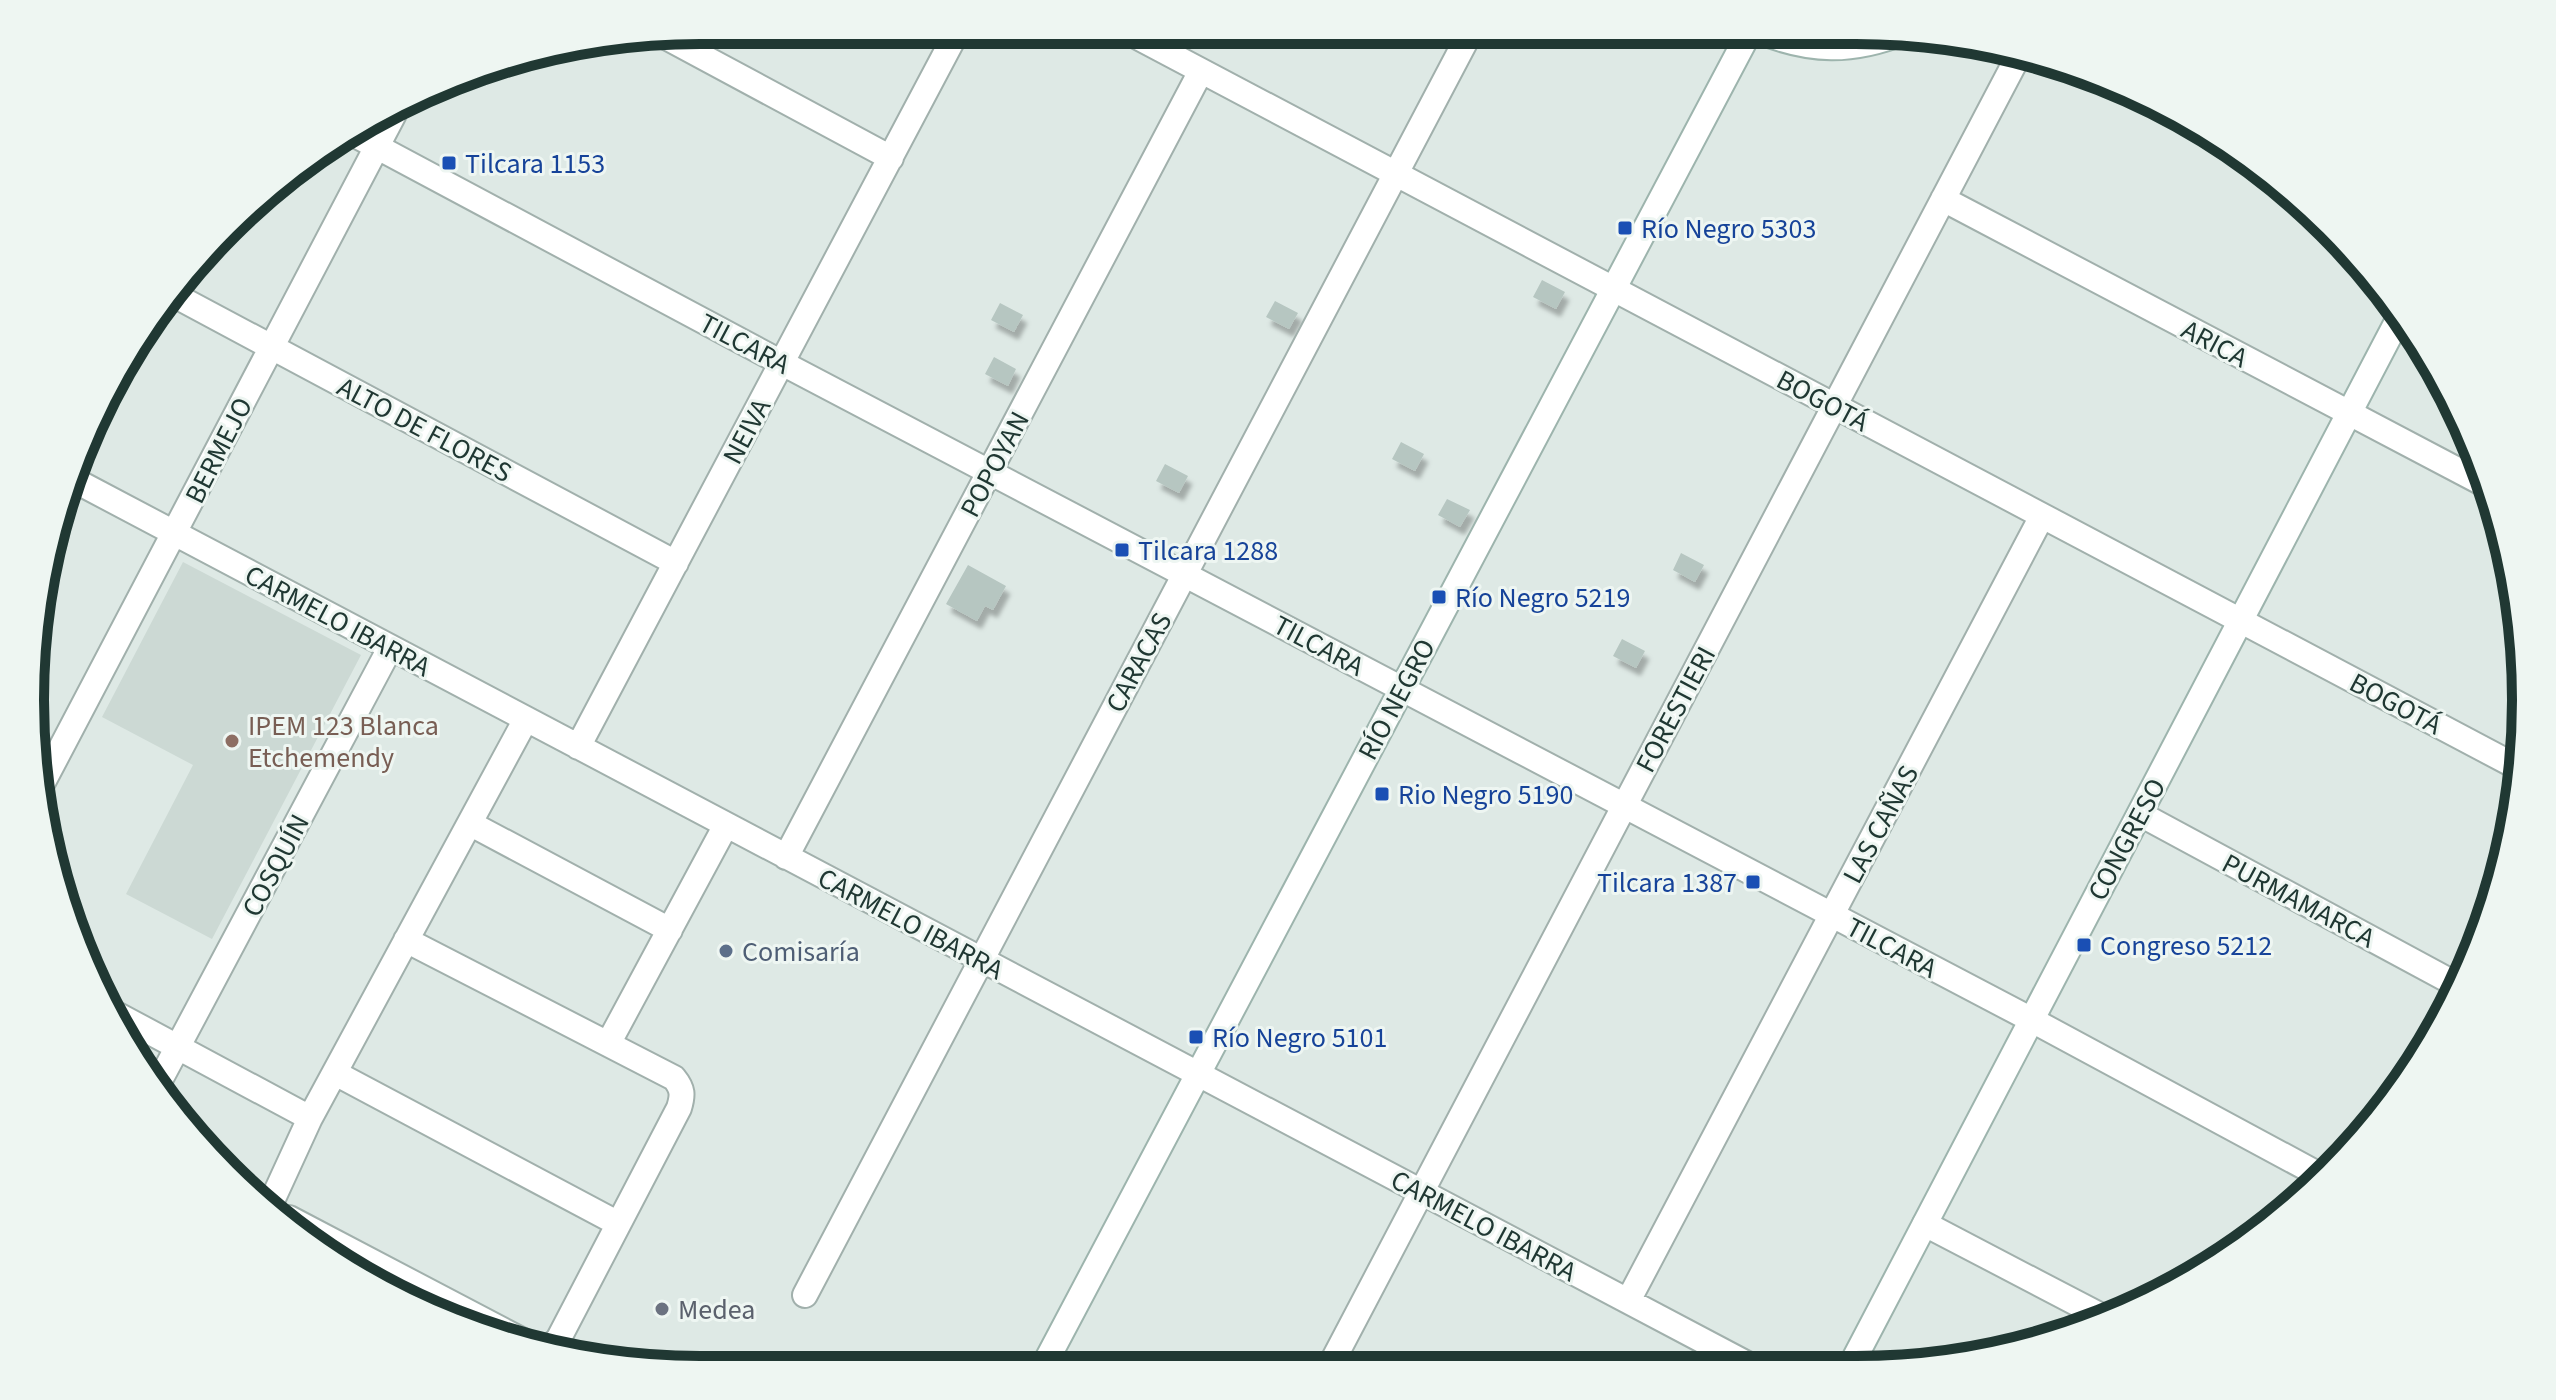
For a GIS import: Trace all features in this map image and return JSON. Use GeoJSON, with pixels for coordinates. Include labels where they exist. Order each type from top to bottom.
{"type":"FeatureCollection","features":[{"type":"Feature","properties":{"kind":"street"},"geometry":{"type":"LineString","coordinates":[[680,44],[891,158]]}},
{"type":"Feature","properties":{"kind":"street","name":"NEIVA"},"geometry":{"type":"LineString","coordinates":[[578,747],[951,44]]}},
{"type":"Feature","properties":{"kind":"street","name":"BOGOTÁ"},"geometry":{"type":"LineString","coordinates":[[1150,44],[2509,763]]}},
{"type":"Feature","properties":{"kind":"street","name":"CARACAS"},"geometry":{"type":"LineString","coordinates":[[805,1295],[1464,44]]}},
{"type":"Feature","properties":{"kind":"street","name":"RÍO NEGRO"},"geometry":{"type":"LineString","coordinates":[[1049,1356],[1743,44]]}},
{"type":"Feature","properties":{"kind":"street"},"geometry":{"type":"LineString","coordinates":[[1794,44],[1832,49],[1867,44]]}},
{"type":"Feature","properties":{"kind":"street","name":"FORESTIERI"},"geometry":{"type":"LineString","coordinates":[[1335,1356],[2014,64]]}},
{"type":"Feature","properties":{"kind":"street","name":"POPOYAN"},"geometry":{"type":"LineString","coordinates":[[786,857],[1201,71]]}},
{"type":"Feature","properties":{"kind":"street","name":"TILCARA"},"geometry":{"type":"LineString","coordinates":[[366,141],[2032,1020],[2312,1171]]}},
{"type":"Feature","properties":{"kind":"street","name":"BERMEJO"},"geometry":{"type":"LineString","coordinates":[[48,772],[271,347],[366,141]]}},
{"type":"Feature","properties":{"kind":"street","name":"ARICA"},"geometry":{"type":"LineString","coordinates":[[1943,199],[2473,478]]}},
{"type":"Feature","properties":{"kind":"street","name":"ALTO DE FLORES"},"geometry":{"type":"LineString","coordinates":[[182,299],[676,563]]}},
{"type":"Feature","properties":{"kind":"street","name":"CONGRESO"},"geometry":{"type":"LineString","coordinates":[[1856,1356],[2394,327]]}},
{"type":"Feature","properties":{"kind":"street","name":"CARMELO IBARRA"},"geometry":{"type":"LineString","coordinates":[[81,484],[1732,1356]]}},
{"type":"Feature","properties":{"kind":"street","name":"LAS CAÑAS"},"geometry":{"type":"LineString","coordinates":[[1628,1301],[2042,516]]}},
{"type":"Feature","properties":{"kind":"street","name":"COSQUÍN"},"geometry":{"type":"LineString","coordinates":[[163,1075],[390,648]]}},
{"type":"Feature","properties":{"kind":"street"},"geometry":{"type":"LineString","coordinates":[[273,1198],[310,1118],[526,719]]}},
{"type":"Feature","properties":{"kind":"street","name":"PURMAMARCA"},"geometry":{"type":"LineString","coordinates":[[2140,814],[2448,980]]}},
{"type":"Feature","properties":{"kind":"street"},"geometry":{"type":"LineString","coordinates":[[471,824],[670,930]]}},
{"type":"Feature","properties":{"kind":"street"},"geometry":{"type":"LineString","coordinates":[[608,1044],[726,825]]}},
{"type":"Feature","properties":{"kind":"street"},"geometry":{"type":"LineString","coordinates":[[406,940],[674,1078],[681,1087],[683,1096],[679,1108],[558,1340]]}},
{"type":"Feature","properties":{"kind":"street"},"geometry":{"type":"LineString","coordinates":[[128,1020],[310,1118]]}},
{"type":"Feature","properties":{"kind":"street"},"geometry":{"type":"LineString","coordinates":[[335,1073],[617,1223]]}},
{"type":"Feature","properties":{"kind":"street"},"geometry":{"type":"LineString","coordinates":[[1925,1224],[2092,1311]]}},
{"type":"Feature","properties":{"kind":"street"},"geometry":{"type":"LineString","coordinates":[[324,1236],[475,1316]]}},
{"type":"Feature","properties":{"kind":"shaded area","name":"IPEM 123 Blanca Etchemendy"},"geometry":{"type":"Polygon","coordinates":[[[183,562],[361,655],[212,939],[126,894],[193,765],[102,717],[183,562]]]}},
{"type":"Feature","properties":{"kind":"building"},"geometry":{"type":"Polygon","coordinates":[[[1542,280],[1565,292],[1556,309],[1533,297],[1542,280]]]}},
{"type":"Feature","properties":{"kind":"building"},"geometry":{"type":"Polygon","coordinates":[[[1275,301],[1298,313],[1289,329],[1266,317],[1275,301]]]}},
{"type":"Feature","properties":{"kind":"building"},"geometry":{"type":"Polygon","coordinates":[[[1000,303],[1023,315],[1014,332],[991,320],[1000,303]]]}},
{"type":"Feature","properties":{"kind":"building"},"geometry":{"type":"Polygon","coordinates":[[[994,357],[1016,369],[1008,386],[985,374],[994,357]]]}},
{"type":"Feature","properties":{"kind":"building"},"geometry":{"type":"Polygon","coordinates":[[[1401,442],[1424,454],[1415,471],[1392,459],[1401,442]]]}},
{"type":"Feature","properties":{"kind":"building"},"geometry":{"type":"Polygon","coordinates":[[[1165,464],[1188,476],[1179,493],[1156,481],[1165,464]]]}},
{"type":"Feature","properties":{"kind":"building"},"geometry":{"type":"Polygon","coordinates":[[[1447,499],[1470,510],[1460,527],[1438,515],[1447,499]]]}},
{"type":"Feature","properties":{"kind":"building"},"geometry":{"type":"Polygon","coordinates":[[[1681,553],[1704,565],[1695,582],[1673,570],[1681,553]]]}},
{"type":"Feature","properties":{"kind":"building"},"geometry":{"type":"Polygon","coordinates":[[[968,565],[1006,586],[993,610],[985,606],[977,621],[946,604],[968,565]]]}},
{"type":"Feature","properties":{"kind":"building"},"geometry":{"type":"Polygon","coordinates":[[[1622,639],[1645,651],[1636,668],[1613,656],[1622,639]]]}},
{"type":"Feature","properties":{"kind":"place","name":"Tilcara 1153"},"geometry":{"type":"Point","coordinates":[449,163]}},
{"type":"Feature","properties":{"kind":"place","name":"Río Negro 5303"},"geometry":{"type":"Point","coordinates":[1625,228]}},
{"type":"Feature","properties":{"kind":"place","name":"Tilcara 1288"},"geometry":{"type":"Point","coordinates":[1122,550]}},
{"type":"Feature","properties":{"kind":"place","name":"Río Negro 5219"},"geometry":{"type":"Point","coordinates":[1439,597]}},
{"type":"Feature","properties":{"kind":"place","name":"IPEM 123 Blanca Etchemendy"},"geometry":{"type":"Point","coordinates":[232,741]}},
{"type":"Feature","properties":{"kind":"place","name":"Rio Negro 5190"},"geometry":{"type":"Point","coordinates":[1382,794]}},
{"type":"Feature","properties":{"kind":"place","name":"Tilcara 1387"},"geometry":{"type":"Point","coordinates":[1753,882]}},
{"type":"Feature","properties":{"kind":"place","name":"Congreso 5212"},"geometry":{"type":"Point","coordinates":[2084,945]}},
{"type":"Feature","properties":{"kind":"place","name":"Comisaría"},"geometry":{"type":"Point","coordinates":[726,951]}},
{"type":"Feature","properties":{"kind":"place","name":"Río Negro 5101"},"geometry":{"type":"Point","coordinates":[1196,1037]}},
{"type":"Feature","properties":{"kind":"place","name":"Medea"},"geometry":{"type":"Point","coordinates":[662,1309]}}]}
